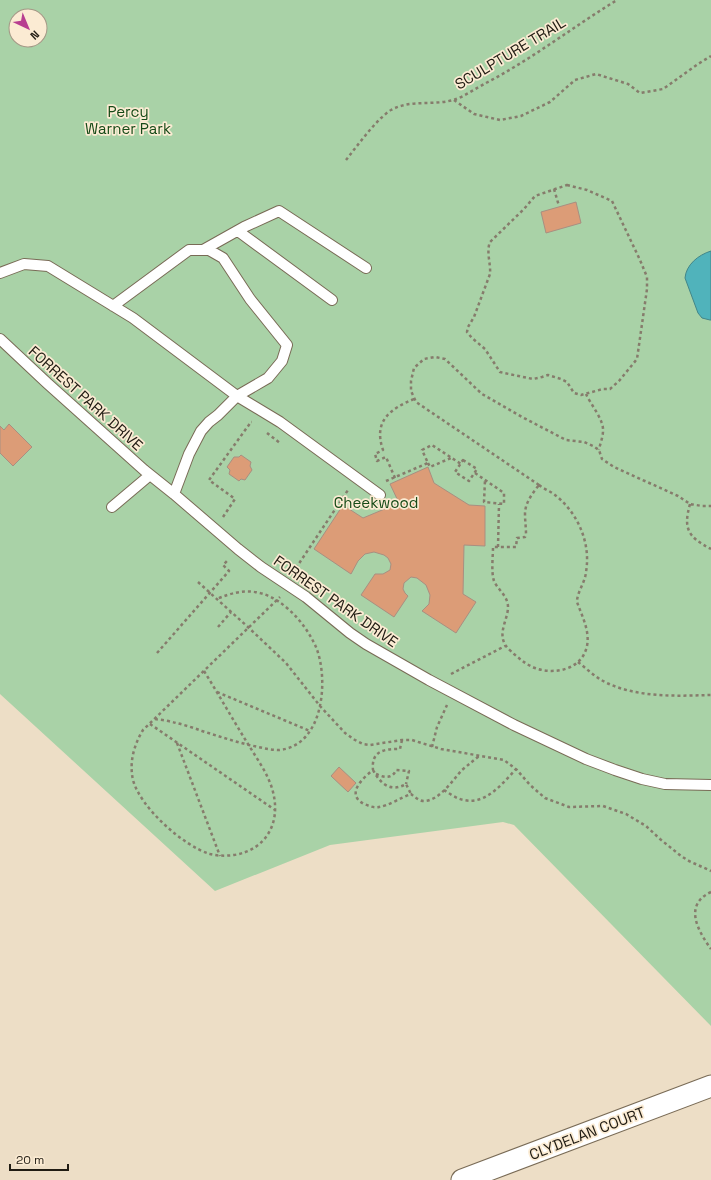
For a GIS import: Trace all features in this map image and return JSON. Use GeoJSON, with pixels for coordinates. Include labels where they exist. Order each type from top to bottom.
{"type":"FeatureCollection","features":[{"type":"Feature","properties":{"kind":"street","name":"CLYDELAN COURT"},"geometry":{"type":"LineString","coordinates":[[462,1180],[711,1086]]}},
{"type":"Feature","properties":{"kind":"lane"},"geometry":{"type":"LineString","coordinates":[[204,250],[278,211],[366,268]]}},
{"type":"Feature","properties":{"kind":"lane"},"geometry":{"type":"LineString","coordinates":[[238,231],[332,300]]}},
{"type":"Feature","properties":{"kind":"lane"},"geometry":{"type":"LineString","coordinates":[[113,306],[189,250],[209,250],[224,258],[250,299],[287,345],[282,361],[268,378],[237,396],[201,431],[188,454],[174,494]]}},
{"type":"Feature","properties":{"kind":"lane"},"geometry":{"type":"LineString","coordinates":[[0,273],[24,264],[48,266],[133,318],[237,396],[280,422],[380,495]]}},
{"type":"Feature","properties":{"kind":"lane","name":"FORREST PARK DRIVE"},"geometry":{"type":"LineString","coordinates":[[0,339],[47,383],[150,474],[238,549],[261,567],[306,596],[350,633],[366,644],[454,694],[514,725],[586,759],[642,779],[665,784],[711,785]]}},
{"type":"Feature","properties":{"kind":"lane"},"geometry":{"type":"LineString","coordinates":[[112,506],[150,474]]}},
{"type":"Feature","properties":{"kind":"path","name":"SCULPTURE TRAIL"},"geometry":{"type":"LineString","coordinates":[[346,160],[368,132],[390,111],[404,105],[454,100],[531,56],[617,0]]}},
{"type":"Feature","properties":{"kind":"path","name":"SCULPTURE TRAIL"},"geometry":{"type":"LineString","coordinates":[[454,100],[474,114],[500,120],[514,118],[550,102],[575,80],[596,74],[628,84],[640,94],[663,89],[711,56]]}},
{"type":"Feature","properties":{"kind":"path"},"geometry":{"type":"LineString","coordinates":[[567,185],[587,190],[612,202],[647,277],[637,359],[619,381],[610,388],[586,394],[576,394],[567,382],[548,375],[533,379],[500,372],[481,344],[472,338],[467,332],[490,274],[491,268],[488,248],[490,242],[524,209],[535,196],[567,185]]}},
{"type":"Feature","properties":{"kind":"path"},"geometry":{"type":"LineString","coordinates":[[554,189],[559,206]]}},
{"type":"Feature","properties":{"kind":"path"},"geometry":{"type":"LineString","coordinates":[[539,485],[526,506],[525,537],[516,538],[516,547],[493,547],[493,576],[494,581],[508,603],[507,614],[503,626],[503,640],[505,646],[527,664],[541,670],[557,671],[569,668],[578,662],[585,653],[587,643],[586,628],[577,598],[585,578],[587,562],[586,544],[577,520],[568,508],[553,494],[423,408],[412,395],[411,386],[414,368],[424,359],[430,357],[441,358],[448,362],[482,394],[504,408],[566,440],[584,442],[599,450]]}},
{"type":"Feature","properties":{"kind":"path"},"geometry":{"type":"LineString","coordinates":[[586,394],[599,417],[604,431],[599,450],[602,459],[614,468],[678,496],[690,504],[711,506]]}},
{"type":"Feature","properties":{"kind":"path"},"geometry":{"type":"LineString","coordinates":[[395,478],[386,457],[377,461],[375,454],[383,450],[381,444],[382,426],[385,418],[394,408],[414,399]]}},
{"type":"Feature","properties":{"kind":"path"},"geometry":{"type":"LineString","coordinates":[[223,517],[235,499],[209,480],[251,422],[257,426]]}},
{"type":"Feature","properties":{"kind":"path"},"geometry":{"type":"LineString","coordinates":[[263,430],[280,443]]}},
{"type":"Feature","properties":{"kind":"path"},"geometry":{"type":"LineString","coordinates":[[452,458],[430,467],[422,450],[432,445],[452,458],[461,464]]}},
{"type":"Feature","properties":{"kind":"path"},"geometry":{"type":"LineString","coordinates":[[463,460],[477,469],[475,473],[469,481],[455,472],[463,460]]}},
{"type":"Feature","properties":{"kind":"path"},"geometry":{"type":"LineString","coordinates":[[371,488],[428,463]]}},
{"type":"Feature","properties":{"kind":"path"},"geometry":{"type":"LineString","coordinates":[[475,473],[504,493],[504,504],[484,502],[485,480]]}},
{"type":"Feature","properties":{"kind":"path"},"geometry":{"type":"LineString","coordinates":[[296,568],[357,478]]}},
{"type":"Feature","properties":{"kind":"path"},"geometry":{"type":"LineString","coordinates":[[498,547],[499,504]]}},
{"type":"Feature","properties":{"kind":"path"},"geometry":{"type":"LineString","coordinates":[[690,504],[687,516],[688,528],[698,541],[711,549]]}},
{"type":"Feature","properties":{"kind":"path"},"geometry":{"type":"LineString","coordinates":[[157,653],[229,571],[223,566],[238,549]]}},
{"type":"Feature","properties":{"kind":"path"},"geometry":{"type":"LineString","coordinates":[[198,582],[232,612],[286,664],[320,706],[345,733],[354,740],[370,745],[412,740],[432,747],[504,760],[516,769],[534,789],[545,798],[569,807],[603,806],[626,814],[646,826],[688,861],[711,871]]}},
{"type":"Feature","properties":{"kind":"path"},"geometry":{"type":"LineString","coordinates":[[204,671],[264,771],[273,791],[275,803],[274,822],[266,838],[260,845],[241,854],[220,856],[209,854],[173,832],[152,811],[136,787],[132,774],[133,753],[140,735],[150,724],[156,719],[204,671],[277,600],[289,585]]}},
{"type":"Feature","properties":{"kind":"path"},"geometry":{"type":"LineString","coordinates":[[156,719],[178,723],[249,745],[265,749],[279,750],[291,747],[303,739],[316,721],[320,706],[322,677],[321,665],[316,647],[301,622],[277,600],[262,593],[245,592],[232,594],[217,599]]}},
{"type":"Feature","properties":{"kind":"path"},"geometry":{"type":"LineString","coordinates":[[218,627],[232,612]]}},
{"type":"Feature","properties":{"kind":"path"},"geometry":{"type":"LineString","coordinates":[[449,675],[505,646]]}},
{"type":"Feature","properties":{"kind":"path"},"geometry":{"type":"LineString","coordinates":[[578,662],[606,682],[635,692],[662,695],[711,695]]}},
{"type":"Feature","properties":{"kind":"path"},"geometry":{"type":"LineString","coordinates":[[217,692],[310,731]]}},
{"type":"Feature","properties":{"kind":"path"},"geometry":{"type":"LineString","coordinates":[[432,747],[441,717],[454,694]]}},
{"type":"Feature","properties":{"kind":"path"},"geometry":{"type":"LineString","coordinates":[[150,724],[275,810]]}},
{"type":"Feature","properties":{"kind":"path"},"geometry":{"type":"LineString","coordinates":[[402,740],[400,749],[386,749],[377,754],[373,759],[373,770],[381,783],[388,786],[399,787],[406,784]]}},
{"type":"Feature","properties":{"kind":"path"},"geometry":{"type":"LineString","coordinates":[[177,743],[220,856]]}},
{"type":"Feature","properties":{"kind":"path"},"geometry":{"type":"LineString","coordinates":[[375,774],[387,777],[393,775],[396,770],[410,771],[406,784],[411,794],[421,800],[426,801],[434,798],[444,790],[479,756]]}},
{"type":"Feature","properties":{"kind":"path"},"geometry":{"type":"LineString","coordinates":[[444,790],[464,800],[480,799],[490,794],[516,769]]}},
{"type":"Feature","properties":{"kind":"path"},"geometry":{"type":"LineString","coordinates":[[373,770],[365,776],[357,787],[357,797],[362,803],[373,807],[380,807],[411,794]]}},
{"type":"Feature","properties":{"kind":"path"},"geometry":{"type":"LineString","coordinates":[[711,892],[702,896],[698,900],[695,913],[700,932],[711,949]]}},
{"type":"Feature","properties":{"kind":"green space","name":"Cheekwood"},"geometry":{"type":"Polygon","coordinates":[[[0,0],[711,0],[711,1026],[514,825],[503,822],[330,845],[215,891],[0,694],[0,0]]]}},
{"type":"Feature","properties":{"kind":"water"},"geometry":{"type":"Polygon","coordinates":[[[711,251],[710,320],[702,318],[698,313],[685,278],[690,265],[697,258],[711,251]]]}},
{"type":"Feature","properties":{"kind":"building"},"geometry":{"type":"Polygon","coordinates":[[[576,202],[581,223],[546,233],[541,212],[576,202]]]}},
{"type":"Feature","properties":{"kind":"building"},"geometry":{"type":"Polygon","coordinates":[[[9,424],[32,447],[13,466],[0,453],[0,426],[4,430],[9,424]]]}},
{"type":"Feature","properties":{"kind":"building"},"geometry":{"type":"Polygon","coordinates":[[[241,455],[251,462],[250,466],[252,470],[245,480],[241,479],[239,481],[229,474],[230,470],[227,467],[234,457],[239,457],[241,455]]]}},
{"type":"Feature","properties":{"kind":"building"},"geometry":{"type":"Polygon","coordinates":[[[428,467],[434,483],[469,505],[485,506],[485,546],[464,545],[463,594],[476,602],[456,633],[422,611],[429,604],[430,595],[426,585],[417,578],[411,577],[404,583],[403,589],[408,596],[394,617],[361,595],[375,574],[383,574],[390,570],[391,564],[388,558],[384,555],[374,552],[365,554],[358,561],[351,574],[314,549],[343,505],[363,518],[399,503],[390,484],[428,467]]]}},
{"type":"Feature","properties":{"kind":"building"},"geometry":{"type":"Polygon","coordinates":[[[339,767],[356,783],[348,792],[331,776],[339,767]]]}},
{"type":"Feature","properties":{"kind":"park label","name":"Percy Warner Park"},"geometry":{"type":"Point","coordinates":[128,120]}}]}
